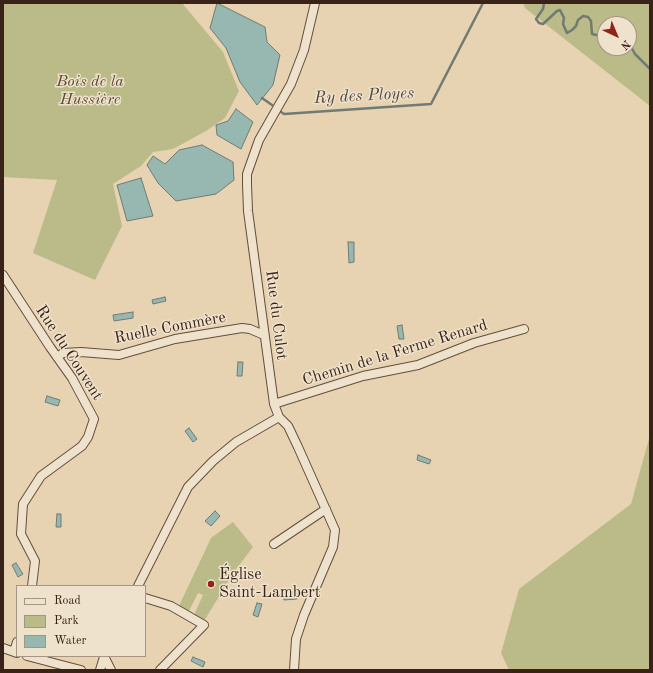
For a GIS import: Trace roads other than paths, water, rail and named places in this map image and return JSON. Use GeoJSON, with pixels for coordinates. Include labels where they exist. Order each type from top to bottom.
{"type":"FeatureCollection","features":[{"type":"Feature","properties":{"kind":"street","name":"Rue du Culot"},"geometry":{"type":"LineString","coordinates":[[294,670],[296,639],[304,614],[333,547],[335,530],[291,433],[279,417],[274,404],[248,211],[247,174],[259,140],[291,84],[304,50],[315,3]]}},
{"type":"Feature","properties":{"kind":"street","name":"Rue du Couvent"},"geometry":{"type":"LineString","coordinates":[[3,274],[72,378],[94,419],[88,437],[82,446],[41,476],[23,504],[21,534],[35,561],[32,585]]}},
{"type":"Feature","properties":{"kind":"street","name":"Ruelle Commère"},"geometry":{"type":"LineString","coordinates":[[57,357],[63,353],[81,352],[119,355],[174,338],[242,328],[250,329],[264,335]]}},
{"type":"Feature","properties":{"kind":"street","name":"Chemin de la Ferme Renard"},"geometry":{"type":"LineString","coordinates":[[274,404],[363,376],[418,365],[474,343],[524,329]]}},
{"type":"Feature","properties":{"kind":"street"},"geometry":{"type":"LineString","coordinates":[[139,585],[188,487],[213,461],[236,442],[279,417]]}},
{"type":"Feature","properties":{"kind":"street"},"geometry":{"type":"LineString","coordinates":[[274,544],[326,509]]}},
{"type":"Feature","properties":{"kind":"street"},"geometry":{"type":"LineString","coordinates":[[146,598],[170,606],[204,625],[160,670]]}},
{"type":"Feature","properties":{"kind":"street"},"geometry":{"type":"LineString","coordinates":[[3,648],[15,653]]}},
{"type":"Feature","properties":{"kind":"street"},"geometry":{"type":"LineString","coordinates":[[31,657],[81,670]]}},
{"type":"Feature","properties":{"kind":"street"},"geometry":{"type":"LineString","coordinates":[[100,670],[104,657]]}},
{"type":"Feature","properties":{"kind":"street"},"geometry":{"type":"LineString","coordinates":[[104,657],[111,670]]}},
{"type":"Feature","properties":{"kind":"water"},"geometry":{"type":"Polygon","coordinates":[[[217,3],[265,27],[267,42],[280,55],[273,85],[257,105],[240,82],[226,48],[210,28],[217,3]]]}},
{"type":"Feature","properties":{"kind":"water"},"geometry":{"type":"Polygon","coordinates":[[[236,109],[253,122],[241,149],[217,135],[216,125],[228,121],[236,109]]]}},
{"type":"Feature","properties":{"kind":"water"},"geometry":{"type":"Polygon","coordinates":[[[202,145],[233,162],[234,180],[216,194],[176,201],[158,183],[147,165],[153,156],[165,164],[179,150],[202,145]]]}},
{"type":"Feature","properties":{"kind":"water"},"geometry":{"type":"Polygon","coordinates":[[[141,178],[153,216],[127,221],[117,185],[141,178]]]}},
{"type":"Feature","properties":{"kind":"water"},"geometry":{"type":"Polygon","coordinates":[[[348,242],[354,242],[354,262],[349,263],[348,242]]]}},
{"type":"Feature","properties":{"kind":"water"},"geometry":{"type":"Polygon","coordinates":[[[165,297],[166,301],[153,304],[152,300],[165,297]]]}},
{"type":"Feature","properties":{"kind":"water"},"geometry":{"type":"Polygon","coordinates":[[[133,312],[133,318],[114,321],[113,315],[133,312]]]}},
{"type":"Feature","properties":{"kind":"water"},"geometry":{"type":"Polygon","coordinates":[[[402,325],[404,339],[399,339],[397,326],[402,325]]]}},
{"type":"Feature","properties":{"kind":"water"},"geometry":{"type":"Polygon","coordinates":[[[238,362],[243,362],[242,376],[237,376],[238,362]]]}},
{"type":"Feature","properties":{"kind":"water"},"geometry":{"type":"Polygon","coordinates":[[[47,396],[60,400],[58,406],[45,402],[47,396]]]}},
{"type":"Feature","properties":{"kind":"water"},"geometry":{"type":"Polygon","coordinates":[[[189,428],[197,439],[193,442],[185,431],[189,428]]]}},
{"type":"Feature","properties":{"kind":"water"},"geometry":{"type":"Polygon","coordinates":[[[418,455],[431,460],[429,464],[417,460],[418,455]]]}},
{"type":"Feature","properties":{"kind":"water"},"geometry":{"type":"Polygon","coordinates":[[[215,511],[220,516],[211,526],[205,521],[215,511]]]}},
{"type":"Feature","properties":{"kind":"water"},"geometry":{"type":"Polygon","coordinates":[[[57,514],[61,514],[61,527],[56,527],[57,514]]]}},
{"type":"Feature","properties":{"kind":"water"},"geometry":{"type":"Polygon","coordinates":[[[16,563],[23,574],[18,577],[12,565],[16,563]]]}},
{"type":"Feature","properties":{"kind":"water"},"geometry":{"type":"Polygon","coordinates":[[[283,592],[297,592],[297,599],[284,600],[283,592]]]}},
{"type":"Feature","properties":{"kind":"water"},"geometry":{"type":"Polygon","coordinates":[[[257,603],[262,604],[258,617],[253,615],[257,603]]]}},
{"type":"Feature","properties":{"kind":"water"},"geometry":{"type":"Polygon","coordinates":[[[193,657],[205,662],[203,667],[191,661],[193,657]]]}},
{"type":"Feature","properties":{"kind":"waterway","name":"Ry des Ployes"},"geometry":{"type":"LineString","coordinates":[[281,112],[284,114],[431,104],[483,3]]}},
{"type":"Feature","properties":{"kind":"waterway"},"geometry":{"type":"LineString","coordinates":[[544,3],[543,9],[536,19],[539,23],[543,24],[560,10],[564,18],[563,24],[567,33],[576,26],[578,20],[583,16],[588,17],[591,21],[592,34],[597,35]]}},
{"type":"Feature","properties":{"kind":"waterway"},"geometry":{"type":"LineString","coordinates":[[637,56],[650,69]]}},
{"type":"Feature","properties":{"kind":"waterway","name":"Ry des Ployes"},"geometry":{"type":"LineString","coordinates":[[262,98],[272,105]]}},
{"type":"Feature","properties":{"kind":"place","name":"Église Saint-Lambert"},"geometry":{"type":"Point","coordinates":[211,584]}},
{"type":"Feature","properties":{"kind":"park label","name":"Bois de la Hussière"},"geometry":{"type":"Point","coordinates":[90,91]}}]}
